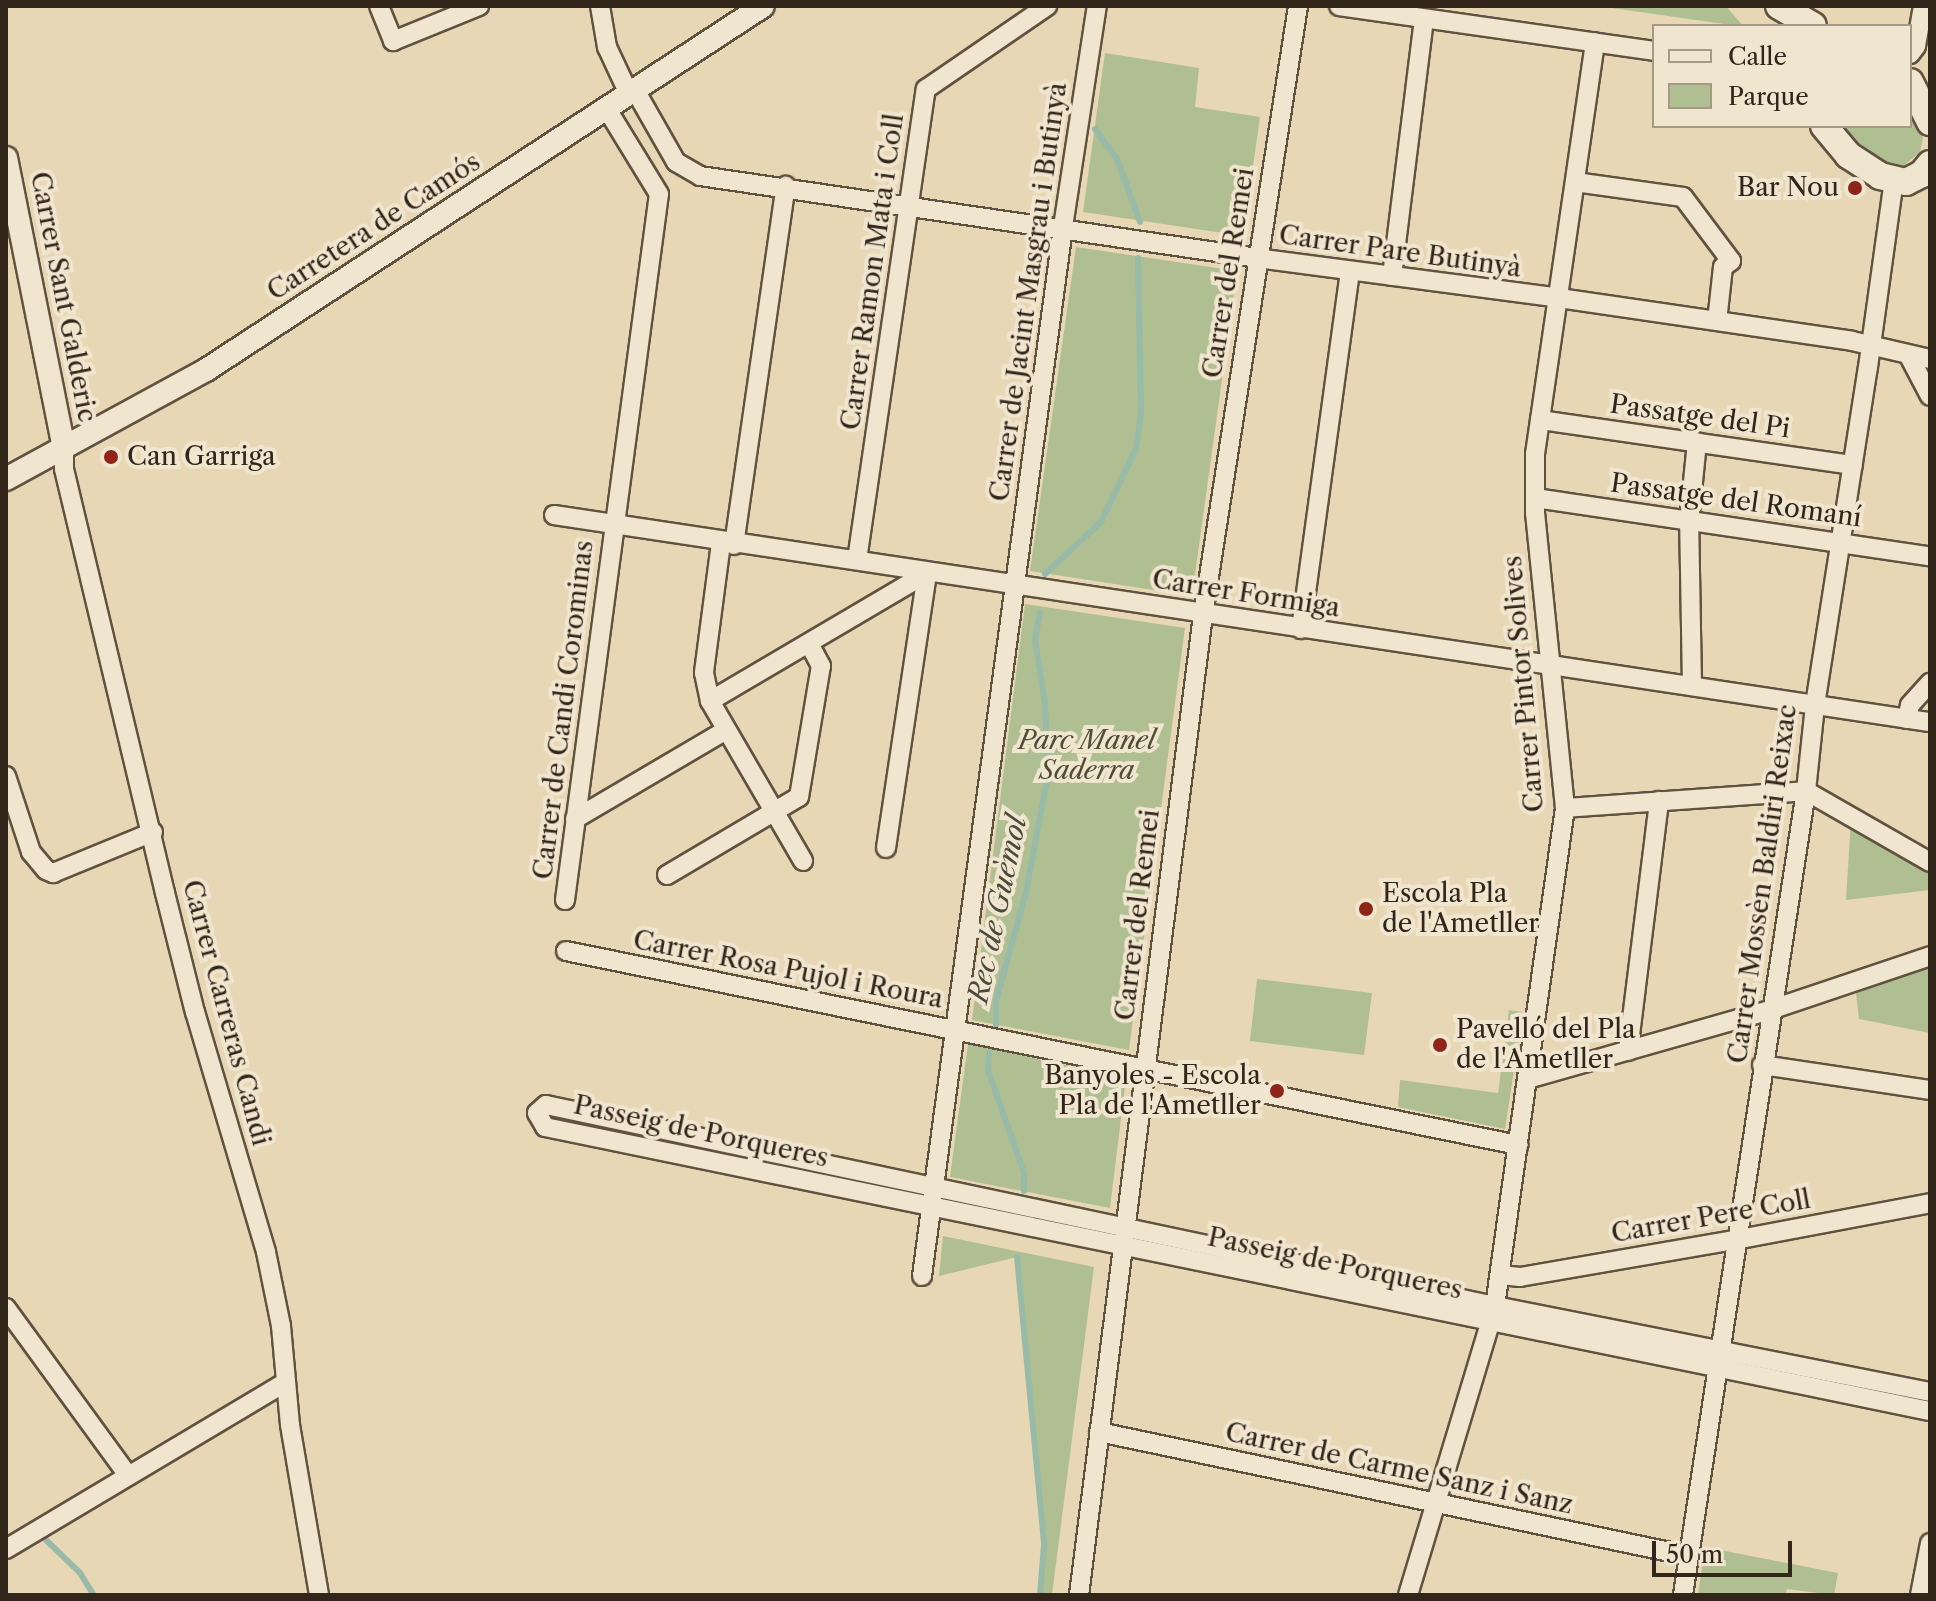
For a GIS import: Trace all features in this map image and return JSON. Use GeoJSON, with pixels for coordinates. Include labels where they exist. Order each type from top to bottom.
{"type":"FeatureCollection","features":[{"type":"Feature","properties":{"kind":"main road"},"geometry":{"type":"LineString","coordinates":[[1784,14],[1808,24]]}},
{"type":"Feature","properties":{"kind":"main road"},"geometry":{"type":"LineString","coordinates":[[1912,85],[1928,110]]}},
{"type":"Feature","properties":{"kind":"main road"},"geometry":{"type":"LineString","coordinates":[[1826,128],[1848,155],[1880,176],[1910,184],[1930,164]]}},
{"type":"Feature","properties":{"kind":"street"},"geometry":{"type":"LineString","coordinates":[[379,6],[393,41],[479,6]]}},
{"type":"Feature","properties":{"kind":"street"},"geometry":{"type":"LineString","coordinates":[[600,6],[607,47],[676,162],[650,180],[607,109]]}},
{"type":"Feature","properties":{"kind":"street","name":"Carretera de Camós"},"geometry":{"type":"LineString","coordinates":[[6,479],[206,370],[763,6]]}},
{"type":"Feature","properties":{"kind":"street","name":"Carrer Ramon Mata i Coll"},"geometry":{"type":"LineString","coordinates":[[857,560],[926,89],[1047,6]]}},
{"type":"Feature","properties":{"kind":"street","name":"Carrer de Jacint Masgrau i Butinyà"},"geometry":{"type":"LineString","coordinates":[[922,1276],[1063,227],[1097,6]]}},
{"type":"Feature","properties":{"kind":"street","name":"Carrer del Remei"},"geometry":{"type":"LineString","coordinates":[[1079,1595],[1203,615],[1298,6]]}},
{"type":"Feature","properties":{"kind":"street"},"geometry":{"type":"LineString","coordinates":[[1339,6],[1652,51]]}},
{"type":"Feature","properties":{"kind":"street"},"geometry":{"type":"LineString","coordinates":[[1912,51],[1916,46],[1923,6]]}},
{"type":"Feature","properties":{"kind":"street"},"geometry":{"type":"LineString","coordinates":[[1392,276],[1424,19]]}},
{"type":"Feature","properties":{"kind":"street","name":"Carrer Pintor Solives"},"geometry":{"type":"LineString","coordinates":[[1408,1595],[1494,1314],[1565,808],[1535,498],[1540,420],[1595,42]]}},
{"type":"Feature","properties":{"kind":"street","name":"Carrer Sant Galderic"},"geometry":{"type":"LineString","coordinates":[[6,158],[14,240],[64,448]]}},
{"type":"Feature","properties":{"kind":"street","name":"Carrer Pare Butinyà"},"geometry":{"type":"LineString","coordinates":[[676,162],[700,176],[786,186],[1257,258],[1717,321],[1871,346],[1930,359]]}},
{"type":"Feature","properties":{"kind":"street","name":"Carrer de Candi Corominas"},"geometry":{"type":"LineString","coordinates":[[565,900],[659,194],[650,180]]}},
{"type":"Feature","properties":{"kind":"street"},"geometry":{"type":"LineString","coordinates":[[1575,182],[1683,197],[1731,261],[1723,267],[1717,321]]}},
{"type":"Feature","properties":{"kind":"street","name":"Carrer Mossèn Baldiri Reixac"},"geometry":{"type":"LineString","coordinates":[[1683,1595],[1871,346],[1910,184]]}},
{"type":"Feature","properties":{"kind":"street"},"geometry":{"type":"LineString","coordinates":[[786,186],[704,673],[710,701],[803,861]]}},
{"type":"Feature","properties":{"kind":"street"},"geometry":{"type":"LineString","coordinates":[[1301,629],[1350,271]]}},
{"type":"Feature","properties":{"kind":"street"},"geometry":{"type":"LineString","coordinates":[[1909,356],[1930,396]]}},
{"type":"Feature","properties":{"kind":"street","name":"Passatge del Pi"},"geometry":{"type":"LineString","coordinates":[[1540,420],[1853,465]]}},
{"type":"Feature","properties":{"kind":"street"},"geometry":{"type":"LineString","coordinates":[[1692,686],[1689,522],[1697,442]]}},
{"type":"Feature","properties":{"kind":"street","name":"Carrer Carreras Candi"},"geometry":{"type":"LineString","coordinates":[[64,448],[64,469],[195,1012],[266,1252],[281,1326],[301,1501],[319,1595]]}},
{"type":"Feature","properties":{"kind":"street","name":"Passatge del Romaní"},"geometry":{"type":"LineString","coordinates":[[1535,498],[1930,556]]}},
{"type":"Feature","properties":{"kind":"street","name":"Carrer Formiga"},"geometry":{"type":"LineString","coordinates":[[554,515],[727,544],[857,560],[1203,615],[1930,722]]}},
{"type":"Feature","properties":{"kind":"street"},"geometry":{"type":"LineString","coordinates":[[710,701],[810,645],[927,573]]}},
{"type":"Feature","properties":{"kind":"street"},"geometry":{"type":"LineString","coordinates":[[886,848],[927,573]]}},
{"type":"Feature","properties":{"kind":"street"},"geometry":{"type":"LineString","coordinates":[[667,875],[799,797],[821,666],[810,645]]}},
{"type":"Feature","properties":{"kind":"street"},"geometry":{"type":"LineString","coordinates":[[1907,719],[1910,705],[1930,683]]}},
{"type":"Feature","properties":{"kind":"street"},"geometry":{"type":"LineString","coordinates":[[575,819],[726,730]]}},
{"type":"Feature","properties":{"kind":"street"},"geometry":{"type":"LineString","coordinates":[[6,776],[31,852],[46,870],[53,873],[153,832]]}},
{"type":"Feature","properties":{"kind":"street"},"geometry":{"type":"LineString","coordinates":[[1565,808],[1806,791],[1930,862]]}},
{"type":"Feature","properties":{"kind":"street"},"geometry":{"type":"LineString","coordinates":[[1628,1051],[1659,801]]}},
{"type":"Feature","properties":{"kind":"street","name":"Carrer Rosa Pujol i Roura"},"geometry":{"type":"LineString","coordinates":[[566,951],[1518,1145]]}},
{"type":"Feature","properties":{"kind":"street"},"geometry":{"type":"LineString","coordinates":[[1528,1079],[1770,1010],[1930,956]]}},
{"type":"Feature","properties":{"kind":"street"},"geometry":{"type":"LineString","coordinates":[[1762,1065],[1930,1090]]}},
{"type":"Feature","properties":{"kind":"street","name":"Passeig de Porqueres"},"geometry":{"type":"LineString","coordinates":[[1930,1392],[1720,1350],[1494,1314],[1124,1247],[931,1197],[546,1105],[537,1113],[545,1127],[931,1197],[1126,1228],[1494,1314],[1716,1369],[1930,1411]]}},
{"type":"Feature","properties":{"kind":"street","name":"Carrer Pere Coll"},"geometry":{"type":"LineString","coordinates":[[1501,1275],[1520,1277],[1930,1203]]}},
{"type":"Feature","properties":{"kind":"street"},"geometry":{"type":"LineString","coordinates":[[6,1308],[128,1475]]}},
{"type":"Feature","properties":{"kind":"street"},"geometry":{"type":"LineString","coordinates":[[9,1540],[128,1475],[286,1382]]}},
{"type":"Feature","properties":{"kind":"street","name":"Carrer de Carme Sanz i Sanz"},"geometry":{"type":"LineString","coordinates":[[1099,1432],[1689,1556]]}},
{"type":"Feature","properties":{"kind":"street"},"geometry":{"type":"LineString","coordinates":[[1920,1595],[1930,1543]]}},
{"type":"Feature","properties":{"kind":"green space"},"geometry":{"type":"Polygon","coordinates":[[[1598,6],[1726,6],[1741,24],[1598,6]]]}},
{"type":"Feature","properties":{"kind":"green space"},"geometry":{"type":"Polygon","coordinates":[[[1105,53],[1199,68],[1195,107],[1260,117],[1243,236],[1083,212],[1105,53]]]}},
{"type":"Feature","properties":{"kind":"green space"},"geometry":{"type":"Polygon","coordinates":[[[1912,108],[1923,138],[1920,152],[1902,167],[1893,168],[1866,154],[1839,128],[1912,128],[1912,108]]]}},
{"type":"Feature","properties":{"kind":"green space"},"geometry":{"type":"Polygon","coordinates":[[[1076,247],[1237,271],[1192,596],[1030,571],[1076,247]]]}},
{"type":"Feature","properties":{"kind":"green space","name":"Parc Manel Saderra"},"geometry":{"type":"Polygon","coordinates":[[[1025,604],[1185,628],[1129,1050],[972,1020],[1025,604]]]}},
{"type":"Feature","properties":{"kind":"green space"},"geometry":{"type":"Polygon","coordinates":[[[1851,819],[1930,868],[1930,890],[1846,900],[1851,819]]]}},
{"type":"Feature","properties":{"kind":"green space"},"geometry":{"type":"Polygon","coordinates":[[[1930,966],[1930,1033],[1859,1019],[1856,993],[1930,966]]]}},
{"type":"Feature","properties":{"kind":"green space"},"geometry":{"type":"Polygon","coordinates":[[[1257,979],[1372,993],[1364,1055],[1250,1041],[1257,979]]]}},
{"type":"Feature","properties":{"kind":"green space"},"geometry":{"type":"Polygon","coordinates":[[[1509,1010],[1523,1012],[1505,1129],[1398,1107],[1400,1080],[1498,1093],[1509,1010]]]}},
{"type":"Feature","properties":{"kind":"green space"},"geometry":{"type":"Polygon","coordinates":[[[968,1044],[1126,1078],[1110,1208],[950,1177],[968,1044]]]}},
{"type":"Feature","properties":{"kind":"green space"},"geometry":{"type":"Polygon","coordinates":[[[943,1236],[1094,1267],[1052,1595],[1040,1595],[1044,1545],[1017,1257],[939,1276],[943,1236]]]}},
{"type":"Feature","properties":{"kind":"green space"},"geometry":{"type":"Polygon","coordinates":[[[1705,1547],[1838,1573],[1834,1595],[1787,1589],[1785,1595],[1698,1595],[1705,1547]]]}},
{"type":"Feature","properties":{"kind":"waterway","name":"Rec de Guèmol"},"geometry":{"type":"LineString","coordinates":[[1095,129],[1117,159],[1140,222]]}},
{"type":"Feature","properties":{"kind":"waterway","name":"Rec de Guèmol"},"geometry":{"type":"LineString","coordinates":[[1045,574],[1101,522],[1136,449],[1141,412],[1138,258]]}},
{"type":"Feature","properties":{"kind":"waterway","name":"Rec de Guèmol"},"geometry":{"type":"LineString","coordinates":[[996,1025],[996,1001],[1026,892],[1048,775],[1045,703],[1035,640],[1040,612]]}},
{"type":"Feature","properties":{"kind":"waterway","name":"Rec de Guèmol"},"geometry":{"type":"LineString","coordinates":[[989,1053],[988,1070],[1024,1173],[1024,1191]]}},
{"type":"Feature","properties":{"kind":"waterway","name":"Rec de Guèmol"},"geometry":{"type":"LineString","coordinates":[[1017,1257],[1044,1545],[1040,1595]]}},
{"type":"Feature","properties":{"kind":"waterway"},"geometry":{"type":"LineString","coordinates":[[46,1540],[80,1573],[94,1595]]}},
{"type":"Feature","properties":{"kind":"place","name":"Bar Nou"},"geometry":{"type":"Point","coordinates":[1855,188]}},
{"type":"Feature","properties":{"kind":"place","name":"Can Garriga"},"geometry":{"type":"Point","coordinates":[111,457]}},
{"type":"Feature","properties":{"kind":"place","name":"Escola Pla de l'Ametller"},"geometry":{"type":"Point","coordinates":[1366,909]}},
{"type":"Feature","properties":{"kind":"place","name":"Pavelló del Pla de l'Ametller"},"geometry":{"type":"Point","coordinates":[1440,1045]}},
{"type":"Feature","properties":{"kind":"place","name":"Banyoles - Escola Pla de l'Ametller"},"geometry":{"type":"Point","coordinates":[1277,1091]}}]}
